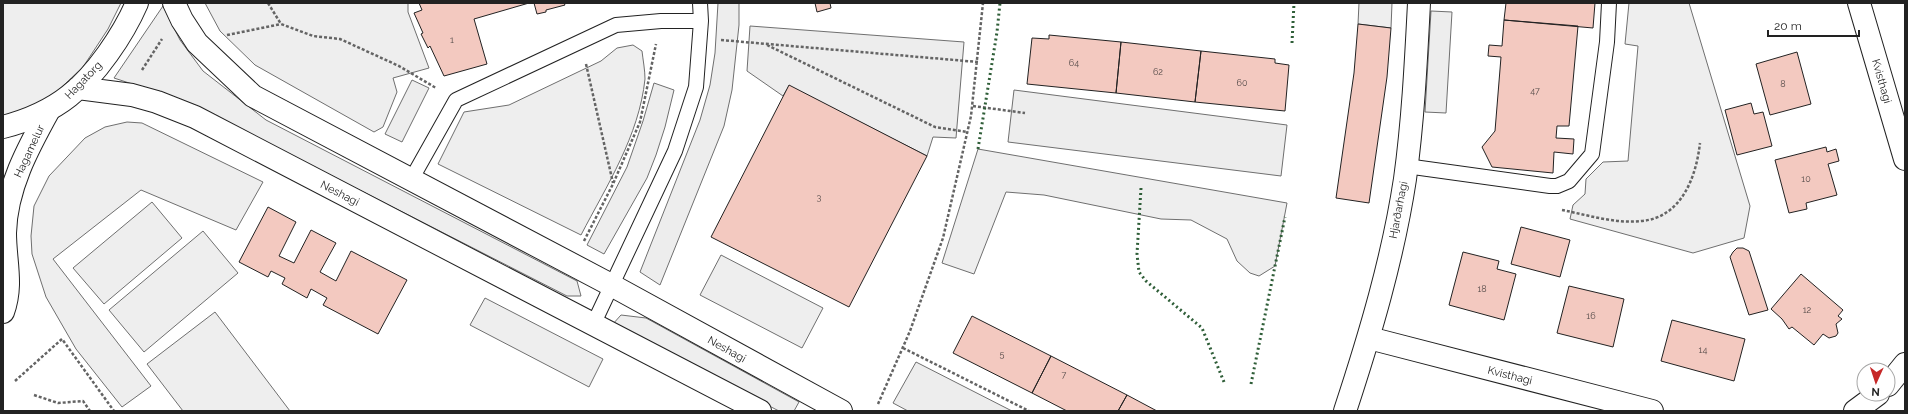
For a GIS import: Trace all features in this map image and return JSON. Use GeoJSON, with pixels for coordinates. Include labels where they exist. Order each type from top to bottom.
{"type":"FeatureCollection","features":[{"type":"Feature","properties":{"kind":"street","name":"Hagatorg"},"geometry":{"type":"LineString","coordinates":[[3,127],[49,110],[78,88],[107,54],[130,20],[137,3]]}},
{"type":"Feature","properties":{"kind":"street","name":"Neshagi"},"geometry":{"type":"LineString","coordinates":[[174,3],[182,20],[197,43],[253,96],[613,286],[841,411]]}},
{"type":"Feature","properties":{"kind":"street","name":"Hjarðarhagi"},"geometry":{"type":"LineString","coordinates":[[1345,411],[1369,338],[1396,226],[1406,166],[1416,64],[1419,3]]}},
{"type":"Feature","properties":{"kind":"street","name":"Kvisthagi"},"geometry":{"type":"LineString","coordinates":[[1860,3],[1905,159]]}},
{"type":"Feature","properties":{"kind":"street","name":"Neshagi"},"geometry":{"type":"LineString","coordinates":[[78,88],[132,95],[157,102],[195,117],[760,411]]}},
{"type":"Feature","properties":{"kind":"street","name":"Hagamelur"},"geometry":{"type":"LineString","coordinates":[[3,312],[8,299],[9,280],[5,234],[12,188],[28,149],[49,110]]}},
{"type":"Feature","properties":{"kind":"street","name":"Kvisthagi"},"geometry":{"type":"LineString","coordinates":[[1369,338],[1652,411]]}},
{"type":"Feature","properties":{"kind":"street"},"geometry":{"type":"LineString","coordinates":[[1896,375],[1905,364]]}},
{"type":"Feature","properties":{"kind":"street"},"geometry":{"type":"LineString","coordinates":[[1855,411],[1867,402]]}},
{"type":"Feature","properties":{"kind":"lane"},"geometry":{"type":"LineString","coordinates":[[593,325],[613,286],[675,151],[696,87],[701,21],[700,3]]}},
{"type":"Feature","properties":{"kind":"lane"},"geometry":{"type":"LineString","coordinates":[[1406,166],[1550,186],[1557,186],[1569,181],[1592,154],[1607,42],[1609,3]]}},
{"type":"Feature","properties":{"kind":"lane"},"geometry":{"type":"LineString","coordinates":[[411,180],[456,100],[616,25],[661,21],[701,21]]}},
{"type":"Feature","properties":{"kind":"path"},"geometry":{"type":"LineString","coordinates":[[268,3],[281,24]]}},
{"type":"Feature","properties":{"kind":"path"},"geometry":{"type":"LineString","coordinates":[[878,404],[903,348],[943,238],[968,132],[978,62],[983,3]]}},
{"type":"Feature","properties":{"kind":"path"},"geometry":{"type":"LineString","coordinates":[[583,242],[613,184],[640,122],[661,21]]}},
{"type":"Feature","properties":{"kind":"path"},"geometry":{"type":"LineString","coordinates":[[222,36],[281,24],[313,36],[340,39],[399,66],[456,100]]}},
{"type":"Feature","properties":{"kind":"path"},"geometry":{"type":"LineString","coordinates":[[138,76],[164,36]]}},
{"type":"Feature","properties":{"kind":"path"},"geometry":{"type":"LineString","coordinates":[[700,38],[978,62]]}},
{"type":"Feature","properties":{"kind":"path"},"geometry":{"type":"LineString","coordinates":[[580,42],[613,184]]}},
{"type":"Feature","properties":{"kind":"path"},"geometry":{"type":"LineString","coordinates":[[765,44],[935,127],[968,132]]}},
{"type":"Feature","properties":{"kind":"path"},"geometry":{"type":"LineString","coordinates":[[972,106],[1025,113]]}},
{"type":"Feature","properties":{"kind":"path"},"geometry":{"type":"LineString","coordinates":[[15,381],[62,339],[114,411]]}},
{"type":"Feature","properties":{"kind":"path"},"geometry":{"type":"LineString","coordinates":[[903,348],[1029,411]]}},
{"type":"Feature","properties":{"kind":"path"},"geometry":{"type":"LineString","coordinates":[[34,395],[58,403],[83,401],[90,411]]}},
{"type":"Feature","properties":{"kind":"shaded area"},"geometry":{"type":"Polygon","coordinates":[[[3,3],[121,3],[108,29],[83,67],[48,100],[3,119],[3,3]]]}},
{"type":"Feature","properties":{"kind":"shaded area"},"geometry":{"type":"Polygon","coordinates":[[[205,3],[408,3],[408,12],[429,68],[393,78],[397,92],[383,127],[374,132],[255,65],[220,31],[205,3]]]}},
{"type":"Feature","properties":{"kind":"shaded area"},"geometry":{"type":"Polygon","coordinates":[[[718,3],[739,3],[739,25],[732,90],[724,126],[660,285],[640,272],[700,120],[710,85],[715,53],[718,3]]]}},
{"type":"Feature","properties":{"kind":"shaded area"},"geometry":{"type":"Polygon","coordinates":[[[1359,3],[1392,3],[1391,28],[1358,24],[1359,3]]]}},
{"type":"Feature","properties":{"kind":"shaded area"},"geometry":{"type":"Polygon","coordinates":[[[1629,3],[1689,3],[1750,206],[1744,238],[1693,253],[1570,219],[1573,205],[1585,194],[1586,179],[1603,162],[1628,161],[1638,46],[1625,44],[1629,3]]]}},
{"type":"Feature","properties":{"kind":"shaded area"},"geometry":{"type":"Polygon","coordinates":[[[163,6],[180,40],[203,71],[266,120],[577,281],[581,296],[567,296],[187,102],[114,78],[163,6]]]}},
{"type":"Feature","properties":{"kind":"shaded area"},"geometry":{"type":"Polygon","coordinates":[[[1431,11],[1452,12],[1446,113],[1425,112],[1431,11]]]}},
{"type":"Feature","properties":{"kind":"shaded area"},"geometry":{"type":"Polygon","coordinates":[[[750,26],[964,42],[956,138],[933,137],[927,156],[789,86],[783,96],[747,71],[750,26]]]}},
{"type":"Feature","properties":{"kind":"shaded area"},"geometry":{"type":"Polygon","coordinates":[[[633,45],[642,51],[645,79],[642,100],[629,140],[620,160],[581,235],[438,164],[464,112],[509,105],[601,61],[617,48],[633,45]]]}},
{"type":"Feature","properties":{"kind":"shaded area"},"geometry":{"type":"Polygon","coordinates":[[[412,80],[429,88],[402,142],[385,134],[412,80]]]}},
{"type":"Feature","properties":{"kind":"shaded area"},"geometry":{"type":"Polygon","coordinates":[[[654,83],[674,90],[665,127],[647,178],[604,254],[587,245],[627,167],[654,83]]]}},
{"type":"Feature","properties":{"kind":"shaded area"},"geometry":{"type":"Polygon","coordinates":[[[1014,90],[1287,125],[1281,176],[1008,142],[1014,90]]]}},
{"type":"Feature","properties":{"kind":"shaded area"},"geometry":{"type":"Polygon","coordinates":[[[127,122],[142,123],[263,182],[236,230],[141,190],[53,259],[151,386],[122,407],[76,349],[46,297],[32,254],[31,236],[34,206],[49,176],[85,138],[105,127],[127,122]]]}},
{"type":"Feature","properties":{"kind":"shaded area"},"geometry":{"type":"Polygon","coordinates":[[[978,149],[1287,203],[1275,266],[1259,276],[1250,273],[1237,261],[1227,239],[1191,220],[1161,219],[1044,195],[1006,192],[974,274],[942,263],[978,149]]]}},
{"type":"Feature","properties":{"kind":"shaded area"},"geometry":{"type":"Polygon","coordinates":[[[152,202],[182,238],[104,304],[73,268],[152,202]]]}},
{"type":"Feature","properties":{"kind":"shaded area"},"geometry":{"type":"Polygon","coordinates":[[[203,231],[238,273],[144,352],[109,310],[203,231]]]}},
{"type":"Feature","properties":{"kind":"shaded area"},"geometry":{"type":"Polygon","coordinates":[[[721,255],[823,308],[802,348],[700,295],[721,255]]]}},
{"type":"Feature","properties":{"kind":"shaded area"},"geometry":{"type":"Polygon","coordinates":[[[485,298],[603,359],[589,387],[470,325],[485,298]]]}},
{"type":"Feature","properties":{"kind":"shaded area"},"geometry":{"type":"Polygon","coordinates":[[[215,312],[290,411],[183,411],[147,364],[215,312]]]}},
{"type":"Feature","properties":{"kind":"shaded area"},"geometry":{"type":"Polygon","coordinates":[[[621,315],[646,318],[799,402],[794,411],[779,411],[612,325],[621,315]]]}},
{"type":"Feature","properties":{"kind":"shaded area"},"geometry":{"type":"Polygon","coordinates":[[[916,362],[1012,411],[908,411],[893,403],[916,362]]]}},
{"type":"Feature","properties":{"kind":"building"},"geometry":{"type":"Polygon","coordinates":[[[419,3],[529,3],[474,19],[487,64],[444,76],[430,46],[428,48],[421,34],[423,33],[414,13],[422,10],[419,3]]]}},
{"type":"Feature","properties":{"kind":"building"},"geometry":{"type":"Polygon","coordinates":[[[534,3],[564,3],[565,5],[537,14],[534,3]]]}},
{"type":"Feature","properties":{"kind":"building"},"geometry":{"type":"Polygon","coordinates":[[[815,3],[830,3],[831,8],[817,12],[815,3]]]}},
{"type":"Feature","properties":{"kind":"building"},"geometry":{"type":"Polygon","coordinates":[[[1506,3],[1595,3],[1593,28],[1504,20],[1506,3]]]}},
{"type":"Feature","properties":{"kind":"building"},"geometry":{"type":"Polygon","coordinates":[[[1504,20],[1578,26],[1569,126],[1557,126],[1556,138],[1574,139],[1573,154],[1554,152],[1553,173],[1492,167],[1482,147],[1495,131],[1501,57],[1488,56],[1489,45],[1502,46],[1504,20]]]}},
{"type":"Feature","properties":{"kind":"building"},"geometry":{"type":"Polygon","coordinates":[[[1358,24],[1391,28],[1387,77],[1369,203],[1336,198],[1354,73],[1358,24]]]}},
{"type":"Feature","properties":{"kind":"building"},"geometry":{"type":"Polygon","coordinates":[[[1049,35],[1121,42],[1116,93],[1027,84],[1032,38],[1049,39],[1049,35]]]}},
{"type":"Feature","properties":{"kind":"building"},"geometry":{"type":"Polygon","coordinates":[[[1121,42],[1201,51],[1195,102],[1116,93],[1121,42]]]}},
{"type":"Feature","properties":{"kind":"building"},"geometry":{"type":"Polygon","coordinates":[[[1201,51],[1275,59],[1275,63],[1289,65],[1285,111],[1195,102],[1201,51]]]}},
{"type":"Feature","properties":{"kind":"building"},"geometry":{"type":"Polygon","coordinates":[[[1797,52],[1811,104],[1770,115],[1756,64],[1797,52]]]}},
{"type":"Feature","properties":{"kind":"building"},"geometry":{"type":"Polygon","coordinates":[[[789,85],[927,156],[849,307],[711,237],[789,85]]]}},
{"type":"Feature","properties":{"kind":"building"},"geometry":{"type":"Polygon","coordinates":[[[1751,103],[1754,114],[1763,112],[1772,146],[1737,155],[1725,110],[1751,103]]]}},
{"type":"Feature","properties":{"kind":"building"},"geometry":{"type":"Polygon","coordinates":[[[1826,147],[1827,152],[1836,149],[1839,161],[1828,164],[1837,195],[1806,203],[1807,209],[1789,213],[1775,160],[1826,147]]]}},
{"type":"Feature","properties":{"kind":"building"},"geometry":{"type":"Polygon","coordinates":[[[268,207],[296,222],[279,256],[294,263],[311,230],[336,243],[320,272],[336,281],[351,251],[407,280],[378,334],[323,305],[327,298],[311,289],[307,298],[282,284],[285,278],[271,271],[268,277],[239,262],[268,207]]]}},
{"type":"Feature","properties":{"kind":"building"},"geometry":{"type":"Polygon","coordinates":[[[1521,227],[1570,240],[1560,277],[1511,264],[1521,227]]]}},
{"type":"Feature","properties":{"kind":"building"},"geometry":{"type":"Polygon","coordinates":[[[1737,248],[1743,248],[1749,251],[1768,310],[1749,315],[1730,257],[1737,248]]]}},
{"type":"Feature","properties":{"kind":"building"},"geometry":{"type":"Polygon","coordinates":[[[1463,252],[1499,261],[1497,269],[1516,274],[1504,320],[1449,305],[1463,252]]]}},
{"type":"Feature","properties":{"kind":"building"},"geometry":{"type":"Polygon","coordinates":[[[1801,274],[1843,310],[1838,316],[1842,319],[1836,324],[1838,333],[1836,336],[1829,338],[1823,334],[1814,345],[1792,327],[1789,329],[1782,319],[1771,309],[1801,274]]]}},
{"type":"Feature","properties":{"kind":"building"},"geometry":{"type":"Polygon","coordinates":[[[1569,286],[1624,299],[1613,347],[1557,333],[1569,286]]]}},
{"type":"Feature","properties":{"kind":"building"},"geometry":{"type":"Polygon","coordinates":[[[972,316],[1051,356],[1032,393],[953,353],[972,316]]]}},
{"type":"Feature","properties":{"kind":"building"},"geometry":{"type":"Polygon","coordinates":[[[1672,320],[1745,339],[1734,381],[1661,361],[1672,320]]]}},
{"type":"Feature","properties":{"kind":"building"},"geometry":{"type":"Polygon","coordinates":[[[1051,356],[1127,395],[1118,411],[1067,411],[1032,393],[1051,356]]]}},
{"type":"Feature","properties":{"kind":"building"},"geometry":{"type":"Polygon","coordinates":[[[1127,395],[1157,411],[1118,411],[1127,395]]]}},
{"type":"Feature","properties":{"kind":"hedge"},"geometry":{"type":"LineString","coordinates":[[978,149],[997,32],[1000,3]]}},
{"type":"Feature","properties":{"kind":"hedge"},"geometry":{"type":"LineString","coordinates":[[1292,43],[1294,3]]}},
{"type":"Feature","properties":{"kind":"hedge"},"geometry":{"type":"LineString","coordinates":[[1141,188],[1137,254],[1139,272],[1146,281],[1202,328],[1224,382]]}},
{"type":"Feature","properties":{"kind":"hedge"},"geometry":{"type":"LineString","coordinates":[[1251,384],[1285,217]]}}]}
